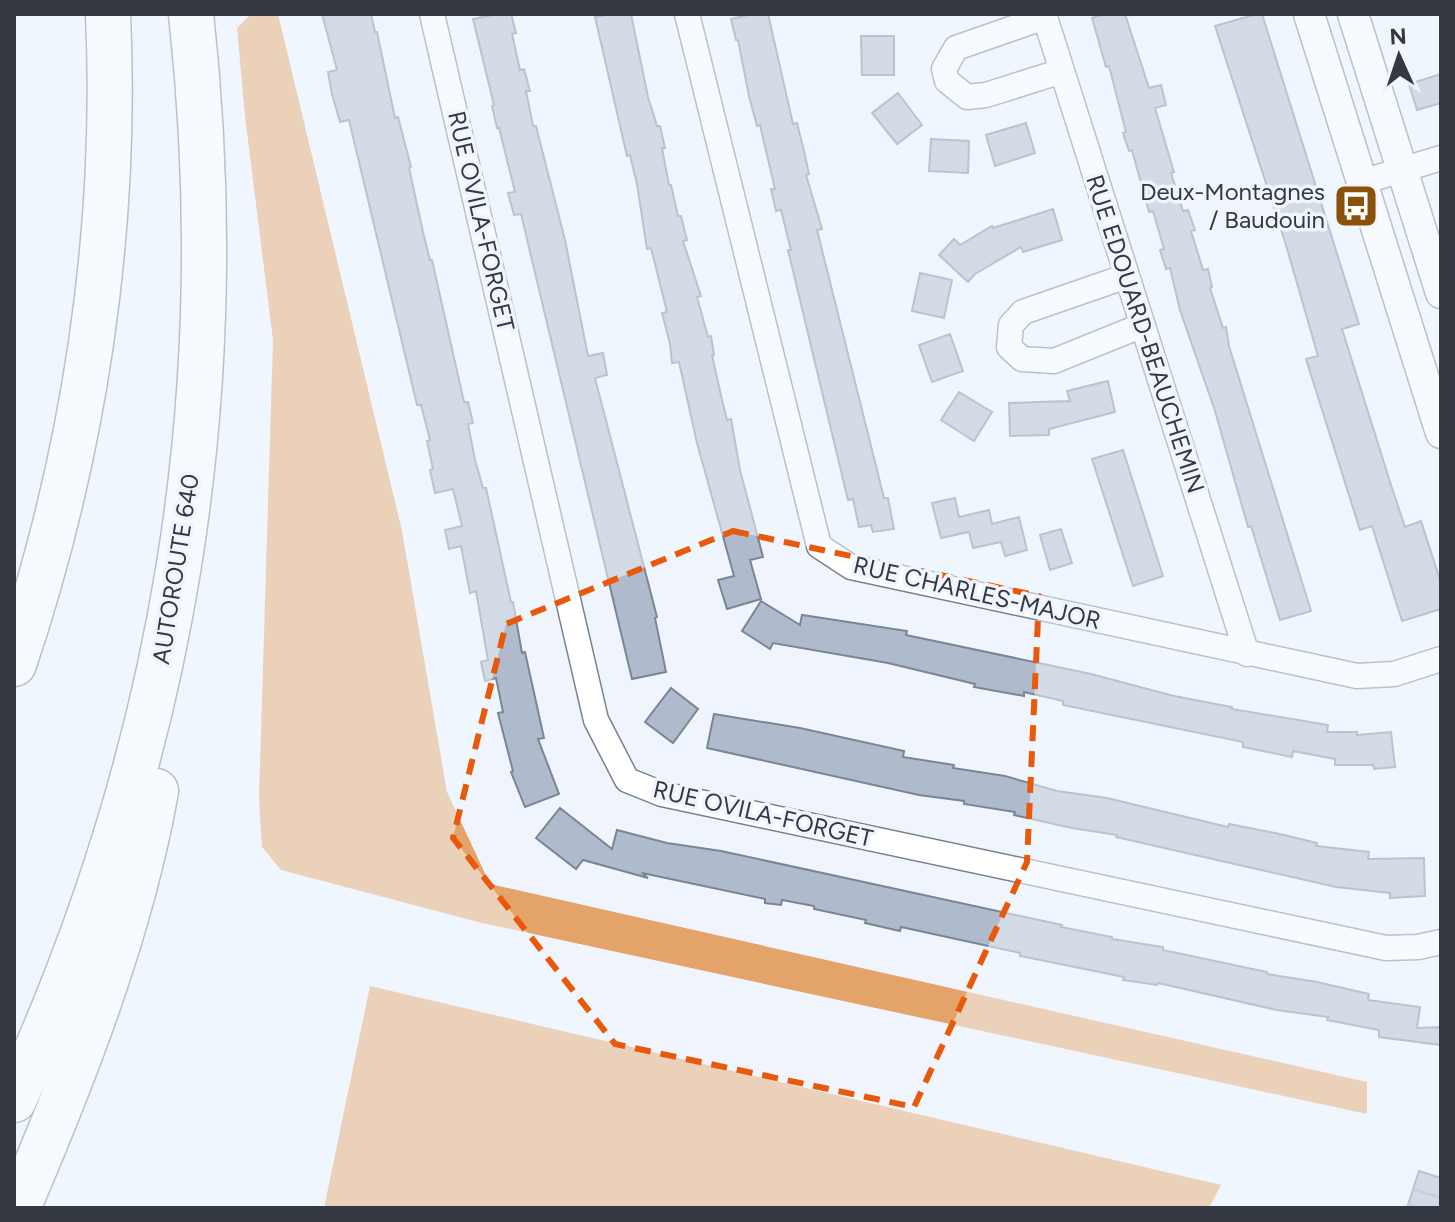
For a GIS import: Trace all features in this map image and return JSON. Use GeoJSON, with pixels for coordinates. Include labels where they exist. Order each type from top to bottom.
{"type":"FeatureCollection","features":[{"type":"Feature","properties":{"kind":"highway"},"geometry":{"type":"LineString","coordinates":[[14,664],[50,545],[71,457],[90,345],[102,254],[107,178],[110,91],[108,14]]}},
{"type":"Feature","properties":{"kind":"highway","name":"AUTOROUTE 640"},"geometry":{"type":"LineString","coordinates":[[14,1100],[50,1019],[102,931],[132,834],[182,555],[197,420],[204,306],[203,193],[191,14]]}},
{"type":"Feature","properties":{"kind":"highway"},"geometry":{"type":"LineString","coordinates":[[18,1208],[82,1048],[102,931]]}},
{"type":"Feature","properties":{"kind":"street","name":"RUE OVILA-FORGET"},"geometry":{"type":"LineString","coordinates":[[432,14],[596,720],[627,780],[662,794],[1386,948],[1441,942]]}},
{"type":"Feature","properties":{"kind":"street","name":"RUE CHARLES-MAJOR"},"geometry":{"type":"LineString","coordinates":[[687,14],[819,546],[851,567],[1357,676],[1394,674],[1441,659]]}},
{"type":"Feature","properties":{"kind":"street"},"geometry":{"type":"LineString","coordinates":[[1309,14],[1441,433]]}},
{"type":"Feature","properties":{"kind":"street"},"geometry":{"type":"LineString","coordinates":[[1353,14],[1441,293]]}},
{"type":"Feature","properties":{"kind":"street","name":"RUE EDOUARD-BEAUCHEMIN"},"geometry":{"type":"LineString","coordinates":[[1045,16],[1247,654]]}},
{"type":"Feature","properties":{"kind":"street"},"geometry":{"type":"LineString","coordinates":[[1045,16],[956,48],[944,69],[947,81],[967,97],[986,95],[1062,71]]}},
{"type":"Feature","properties":{"kind":"street"},"geometry":{"type":"LineString","coordinates":[[1362,182],[1441,158]]}},
{"type":"Feature","properties":{"kind":"street"},"geometry":{"type":"LineString","coordinates":[[1127,276],[1023,312],[1011,325],[1009,347],[1022,359],[1054,361],[1143,325]]}},
{"type":"Feature","properties":{"kind":"highlighted area"},"geometry":{"type":"Polygon","coordinates":[[[733,531],[1039,596],[1027,862],[914,1107],[615,1044],[453,838],[506,624],[733,531]]]}},
{"type":"Feature","properties":{"kind":"shaded area"},"geometry":{"type":"Polygon","coordinates":[[[251,14],[278,14],[402,531],[447,792],[490,884],[1367,1082],[1367,1114],[482,923],[281,870],[262,847],[259,798],[273,340],[237,28],[251,14]]]}},
{"type":"Feature","properties":{"kind":"shaded area"},"geometry":{"type":"Polygon","coordinates":[[[370,986],[1221,1185],[1209,1208],[324,1208],[370,986]]]}},
{"type":"Feature","properties":{"kind":"building"},"geometry":{"type":"Polygon","coordinates":[[[322,14],[371,14],[377,32],[464,402],[468,402],[473,423],[468,424],[475,460],[483,488],[486,488],[544,738],[538,739],[559,794],[525,807],[511,772],[498,713],[503,712],[496,678],[485,681],[481,662],[488,660],[476,591],[470,593],[461,546],[449,549],[445,530],[462,526],[453,489],[435,493],[427,441],[430,440],[421,405],[417,405],[349,120],[340,122],[332,94],[328,72],[337,70],[322,14]]]}},
{"type":"Feature","properties":{"kind":"building"},"geometry":{"type":"Polygon","coordinates":[[[511,14],[520,70],[524,69],[530,91],[526,91],[533,126],[536,126],[565,240],[588,356],[603,353],[607,375],[595,378],[657,617],[666,672],[632,679],[521,214],[514,215],[508,193],[515,192],[473,19],[511,14]]]}},
{"type":"Feature","properties":{"kind":"building"},"geometry":{"type":"Polygon","coordinates":[[[631,14],[648,97],[665,148],[662,148],[669,185],[678,216],[681,216],[687,240],[683,241],[701,296],[697,297],[708,337],[711,336],[722,400],[727,420],[731,419],[740,470],[763,557],[750,560],[761,599],[727,609],[718,580],[734,576],[697,443],[679,362],[672,363],[662,313],[667,312],[651,248],[647,249],[637,184],[630,155],[627,156],[595,17],[631,14]]]}},
{"type":"Feature","properties":{"kind":"building"},"geometry":{"type":"Polygon","coordinates":[[[768,14],[793,124],[797,123],[809,174],[806,175],[822,229],[817,230],[894,529],[873,532],[871,525],[859,527],[853,499],[848,500],[788,250],[791,250],[781,210],[776,211],[771,189],[775,189],[760,125],[757,126],[731,19],[768,14]]]}},
{"type":"Feature","properties":{"kind":"building"},"geometry":{"type":"Polygon","coordinates":[[[1105,14],[1125,14],[1149,88],[1161,85],[1166,105],[1155,108],[1174,172],[1171,173],[1183,211],[1188,210],[1195,230],[1191,231],[1203,270],[1208,269],[1210,288],[1223,328],[1226,327],[1229,346],[1311,611],[1280,620],[1180,310],[1170,268],[1166,269],[1160,250],[1164,249],[1153,211],[1149,212],[1132,150],[1129,151],[1123,133],[1126,132],[1109,66],[1106,67],[1092,18],[1105,14]]]}},
{"type":"Feature","properties":{"kind":"building"},"geometry":{"type":"Polygon","coordinates":[[[1262,14],[1359,324],[1342,329],[1391,485],[1405,527],[1421,521],[1441,583],[1441,609],[1402,621],[1372,526],[1360,530],[1306,359],[1318,356],[1286,245],[1215,26],[1262,14]]]}},
{"type":"Feature","properties":{"kind":"building"},"geometry":{"type":"Polygon","coordinates":[[[861,36],[894,36],[894,75],[862,75],[861,36]]]}},
{"type":"Feature","properties":{"kind":"building"},"geometry":{"type":"Polygon","coordinates":[[[1441,74],[1441,103],[1417,110],[1409,84],[1441,74]]]}},
{"type":"Feature","properties":{"kind":"building"},"geometry":{"type":"Polygon","coordinates":[[[898,93],[922,125],[897,144],[872,113],[898,93]]]}},
{"type":"Feature","properties":{"kind":"building"},"geometry":{"type":"Polygon","coordinates":[[[1026,123],[1035,153],[995,166],[986,135],[1026,123]]]}},
{"type":"Feature","properties":{"kind":"building"},"geometry":{"type":"Polygon","coordinates":[[[931,139],[969,141],[968,173],[929,171],[931,139]]]}},
{"type":"Feature","properties":{"kind":"building"},"geometry":{"type":"Polygon","coordinates":[[[1053,209],[1062,240],[1023,252],[1021,247],[975,274],[968,282],[939,255],[954,239],[960,245],[992,226],[1053,209]]]}},
{"type":"Feature","properties":{"kind":"building"},"geometry":{"type":"Polygon","coordinates":[[[920,273],[952,280],[944,318],[912,311],[920,273]]]}},
{"type":"Feature","properties":{"kind":"building"},"geometry":{"type":"Polygon","coordinates":[[[950,334],[963,371],[932,382],[919,345],[950,334]]]}},
{"type":"Feature","properties":{"kind":"building"},"geometry":{"type":"Polygon","coordinates":[[[1108,381],[1115,412],[1049,429],[1049,435],[1010,436],[1009,403],[1070,401],[1067,391],[1108,381]]]}},
{"type":"Feature","properties":{"kind":"building"},"geometry":{"type":"Polygon","coordinates":[[[959,392],[992,412],[974,441],[941,420],[959,392]]]}},
{"type":"Feature","properties":{"kind":"building"},"geometry":{"type":"Polygon","coordinates":[[[1123,450],[1163,576],[1133,586],[1092,459],[1123,450]]]}},
{"type":"Feature","properties":{"kind":"building"},"geometry":{"type":"Polygon","coordinates":[[[955,498],[959,517],[989,510],[992,524],[1019,517],[1027,550],[1005,556],[1001,542],[973,548],[969,532],[941,538],[932,503],[955,498]]]}},
{"type":"Feature","properties":{"kind":"building"},"geometry":{"type":"Polygon","coordinates":[[[1061,529],[1072,563],[1050,570],[1040,535],[1061,529]]]}},
{"type":"Feature","properties":{"kind":"building"},"geometry":{"type":"Polygon","coordinates":[[[761,601],[800,625],[802,615],[907,631],[906,635],[1091,674],[1232,709],[1328,725],[1327,732],[1357,732],[1357,735],[1391,732],[1395,767],[1374,769],[1373,765],[1335,765],[1335,759],[1293,751],[1292,757],[1243,747],[1243,742],[1063,705],[1063,701],[1024,692],[1024,696],[974,687],[975,684],[888,663],[773,643],[770,649],[742,631],[761,601]]]}},
{"type":"Feature","properties":{"kind":"building"},"geometry":{"type":"Polygon","coordinates":[[[671,688],[698,709],[673,743],[645,722],[671,688]]]}},
{"type":"Feature","properties":{"kind":"building"},"geometry":{"type":"Polygon","coordinates":[[[714,714],[800,728],[904,751],[903,757],[954,765],[953,768],[1005,776],[1057,791],[1107,798],[1228,827],[1229,824],[1280,834],[1317,843],[1316,846],[1369,852],[1368,859],[1424,858],[1425,896],[1390,898],[1390,893],[1336,887],[1117,835],[1014,815],[1015,812],[919,795],[707,748],[714,714]]]}},
{"type":"Feature","properties":{"kind":"building"},"geometry":{"type":"Polygon","coordinates":[[[560,808],[612,849],[617,830],[1062,925],[1112,939],[1163,947],[1163,950],[1267,974],[1369,994],[1368,1000],[1420,1007],[1417,1028],[1441,1027],[1441,1045],[1379,1037],[1379,1030],[1327,1020],[1328,1017],[1277,1010],[1158,983],[1123,980],[1124,977],[901,927],[900,931],[814,909],[814,906],[782,900],[781,905],[765,903],[765,899],[642,873],[648,878],[583,860],[576,869],[536,838],[560,808]]]}},
{"type":"Feature","properties":{"kind":"building"},"geometry":{"type":"Polygon","coordinates":[[[1419,1171],[1441,1178],[1441,1208],[1407,1208],[1419,1171]]]}},
{"type":"Feature","properties":{"kind":"tram line"},"geometry":{"type":"LineString","coordinates":[[1413,1189],[1441,1198]]}},
{"type":"Feature","properties":{"kind":"tram line"},"geometry":{"type":"LineString","coordinates":[[1408,1204],[1420,1208]]}},
{"type":"Feature","properties":{"kind":"place","name":"Deux-Montagnes / Baudouin"},"geometry":{"type":"Point","coordinates":[1356,206]}}]}
